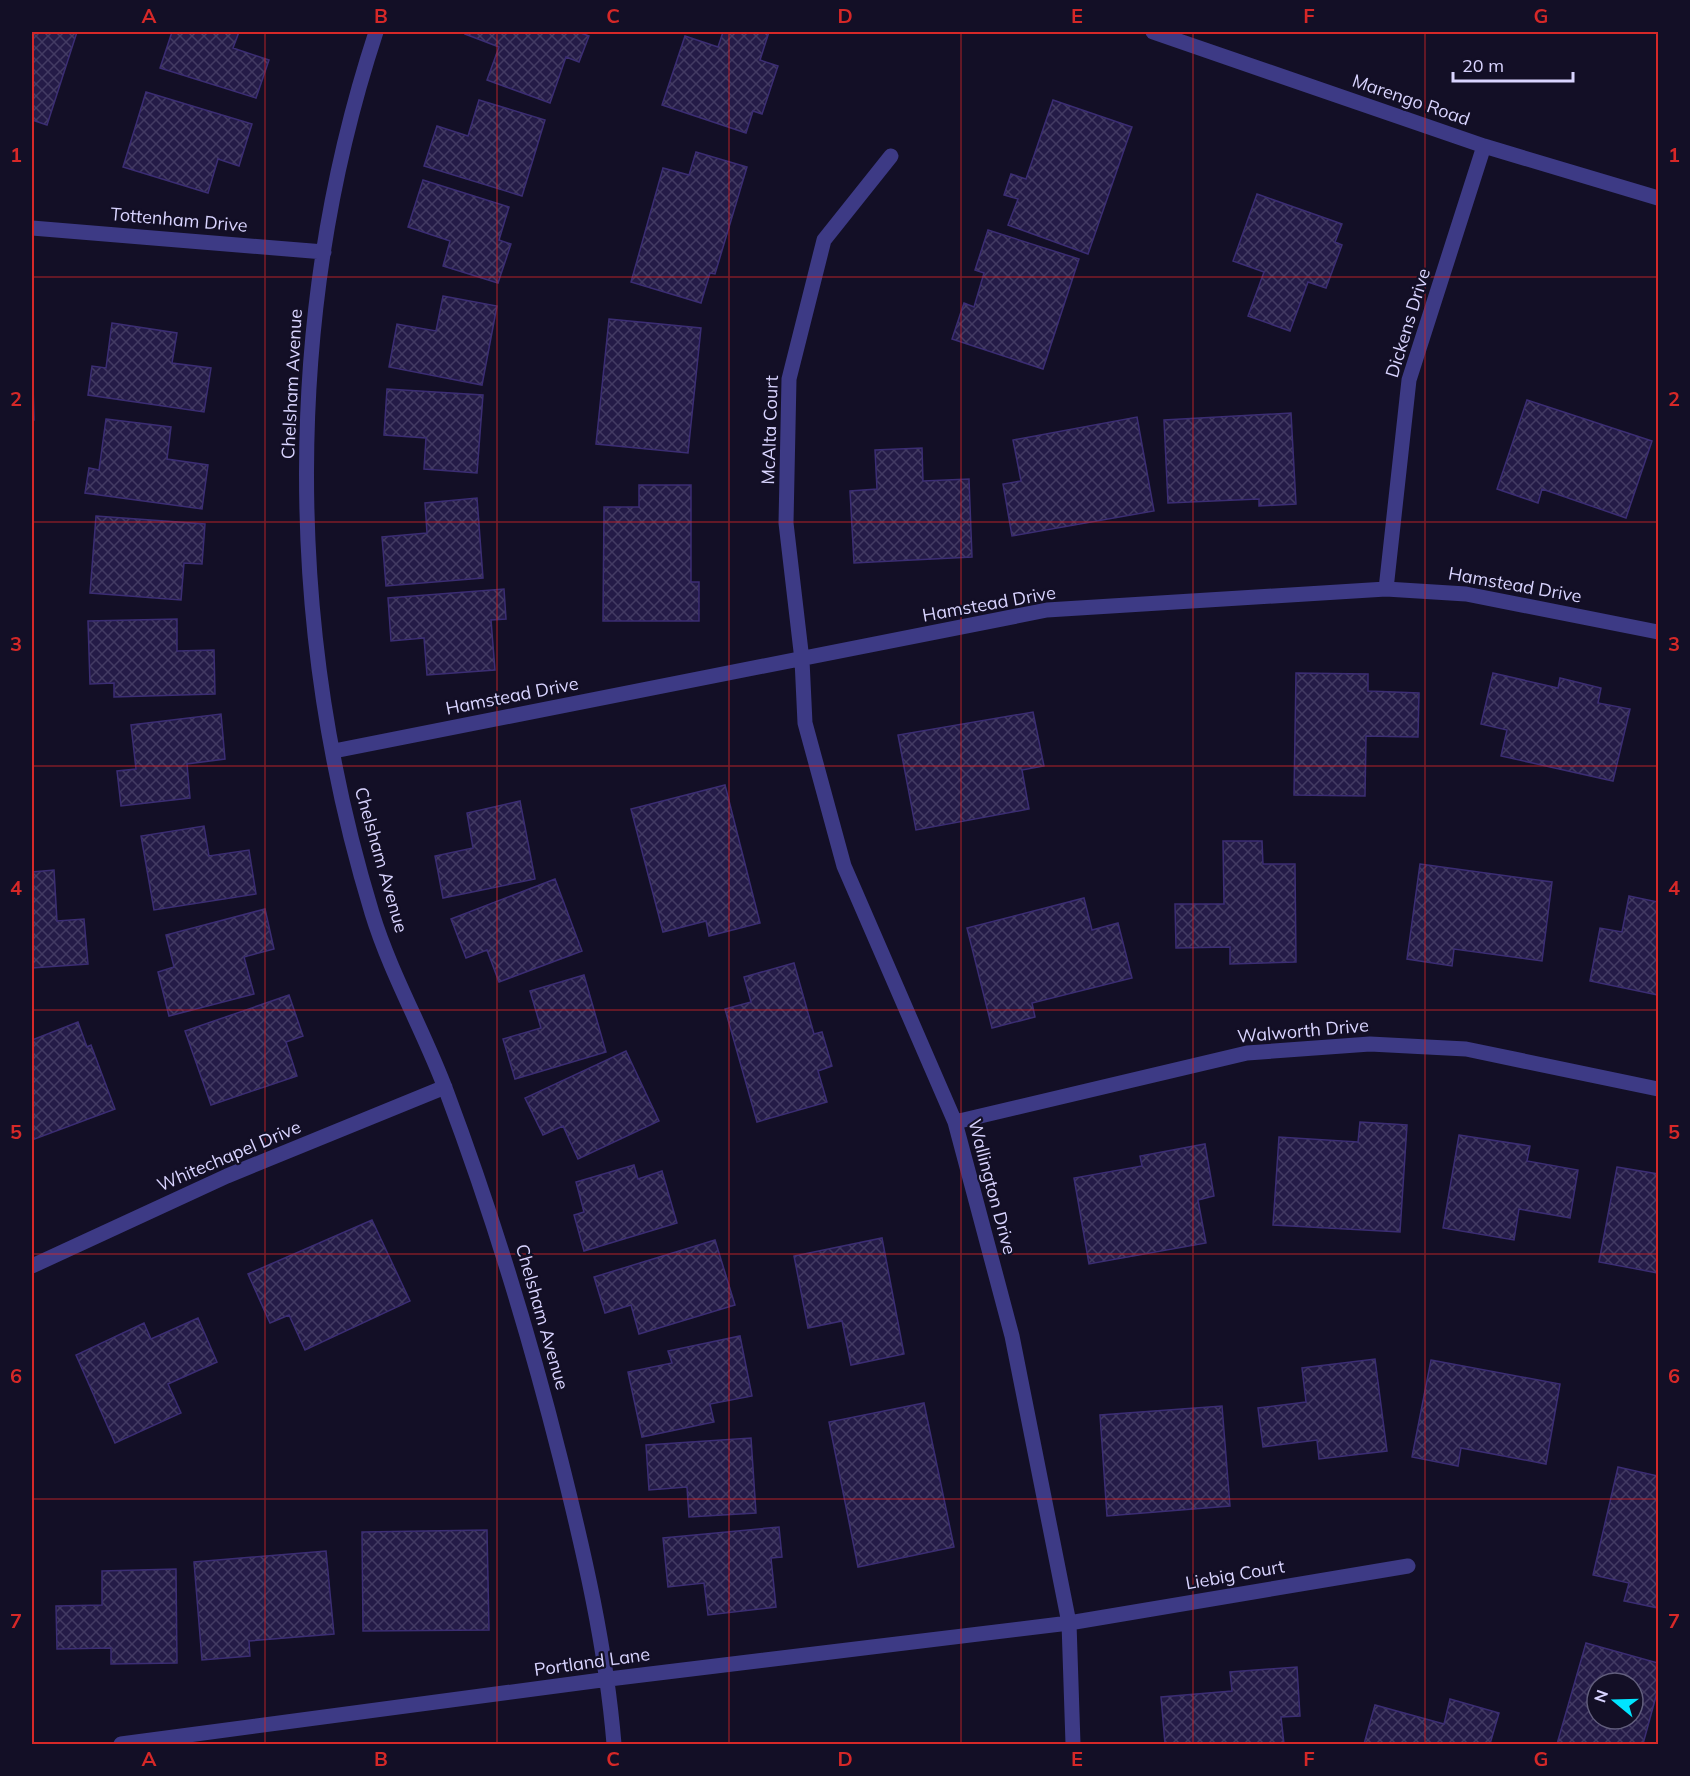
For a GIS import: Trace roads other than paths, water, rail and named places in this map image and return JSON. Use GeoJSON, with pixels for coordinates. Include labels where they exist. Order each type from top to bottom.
{"type":"FeatureCollection","features":[{"type":"Feature","properties":{"kind":"street","name":"Chelsham Avenue"},"geometry":{"type":"LineString","coordinates":[[376,32],[346,136],[317,293],[306,418],[307,543],[314,627],[347,818],[374,918],[445,1087],[492,1216],[532,1346],[582,1545],[609,1679],[614,1744]]}},
{"type":"Feature","properties":{"kind":"street","name":"Marengo Road"},"geometry":{"type":"LineString","coordinates":[[1153,32],[1484,146],[1659,198]]}},
{"type":"Feature","properties":{"kind":"street","name":"Dickens Drive"},"geometry":{"type":"LineString","coordinates":[[1386,589],[1409,380],[1484,146]]}},
{"type":"Feature","properties":{"kind":"street","name":"McAlta Court"},"geometry":{"type":"LineString","coordinates":[[802,660],[786,523],[789,378],[824,240],[891,156]]}},
{"type":"Feature","properties":{"kind":"street","name":"Tottenham Drive"},"geometry":{"type":"LineString","coordinates":[[32,228],[324,252]]}},
{"type":"Feature","properties":{"kind":"street","name":"Hamstead Drive"},"geometry":{"type":"LineString","coordinates":[[334,751],[1047,610],[1386,589],[1466,594],[1659,632]]}},
{"type":"Feature","properties":{"kind":"street","name":"Wallington Drive"},"geometry":{"type":"LineString","coordinates":[[802,660],[805,723],[844,866],[955,1122],[1012,1336],[1069,1623],[1073,1744]]}},
{"type":"Feature","properties":{"kind":"street","name":"Walworth Drive"},"geometry":{"type":"LineString","coordinates":[[955,1122],[1247,1053],[1370,1044],[1466,1049],[1659,1089]]}},
{"type":"Feature","properties":{"kind":"street","name":"Whitechapel Drive"},"geometry":{"type":"LineString","coordinates":[[32,1266],[227,1176],[445,1087]]}},
{"type":"Feature","properties":{"kind":"street","name":"Liebig Court"},"geometry":{"type":"LineString","coordinates":[[1069,1623],[1408,1566]]}},
{"type":"Feature","properties":{"kind":"street","name":"Portland Lane"},"geometry":{"type":"LineString","coordinates":[[121,1744],[609,1679],[1069,1623]]}}]}
